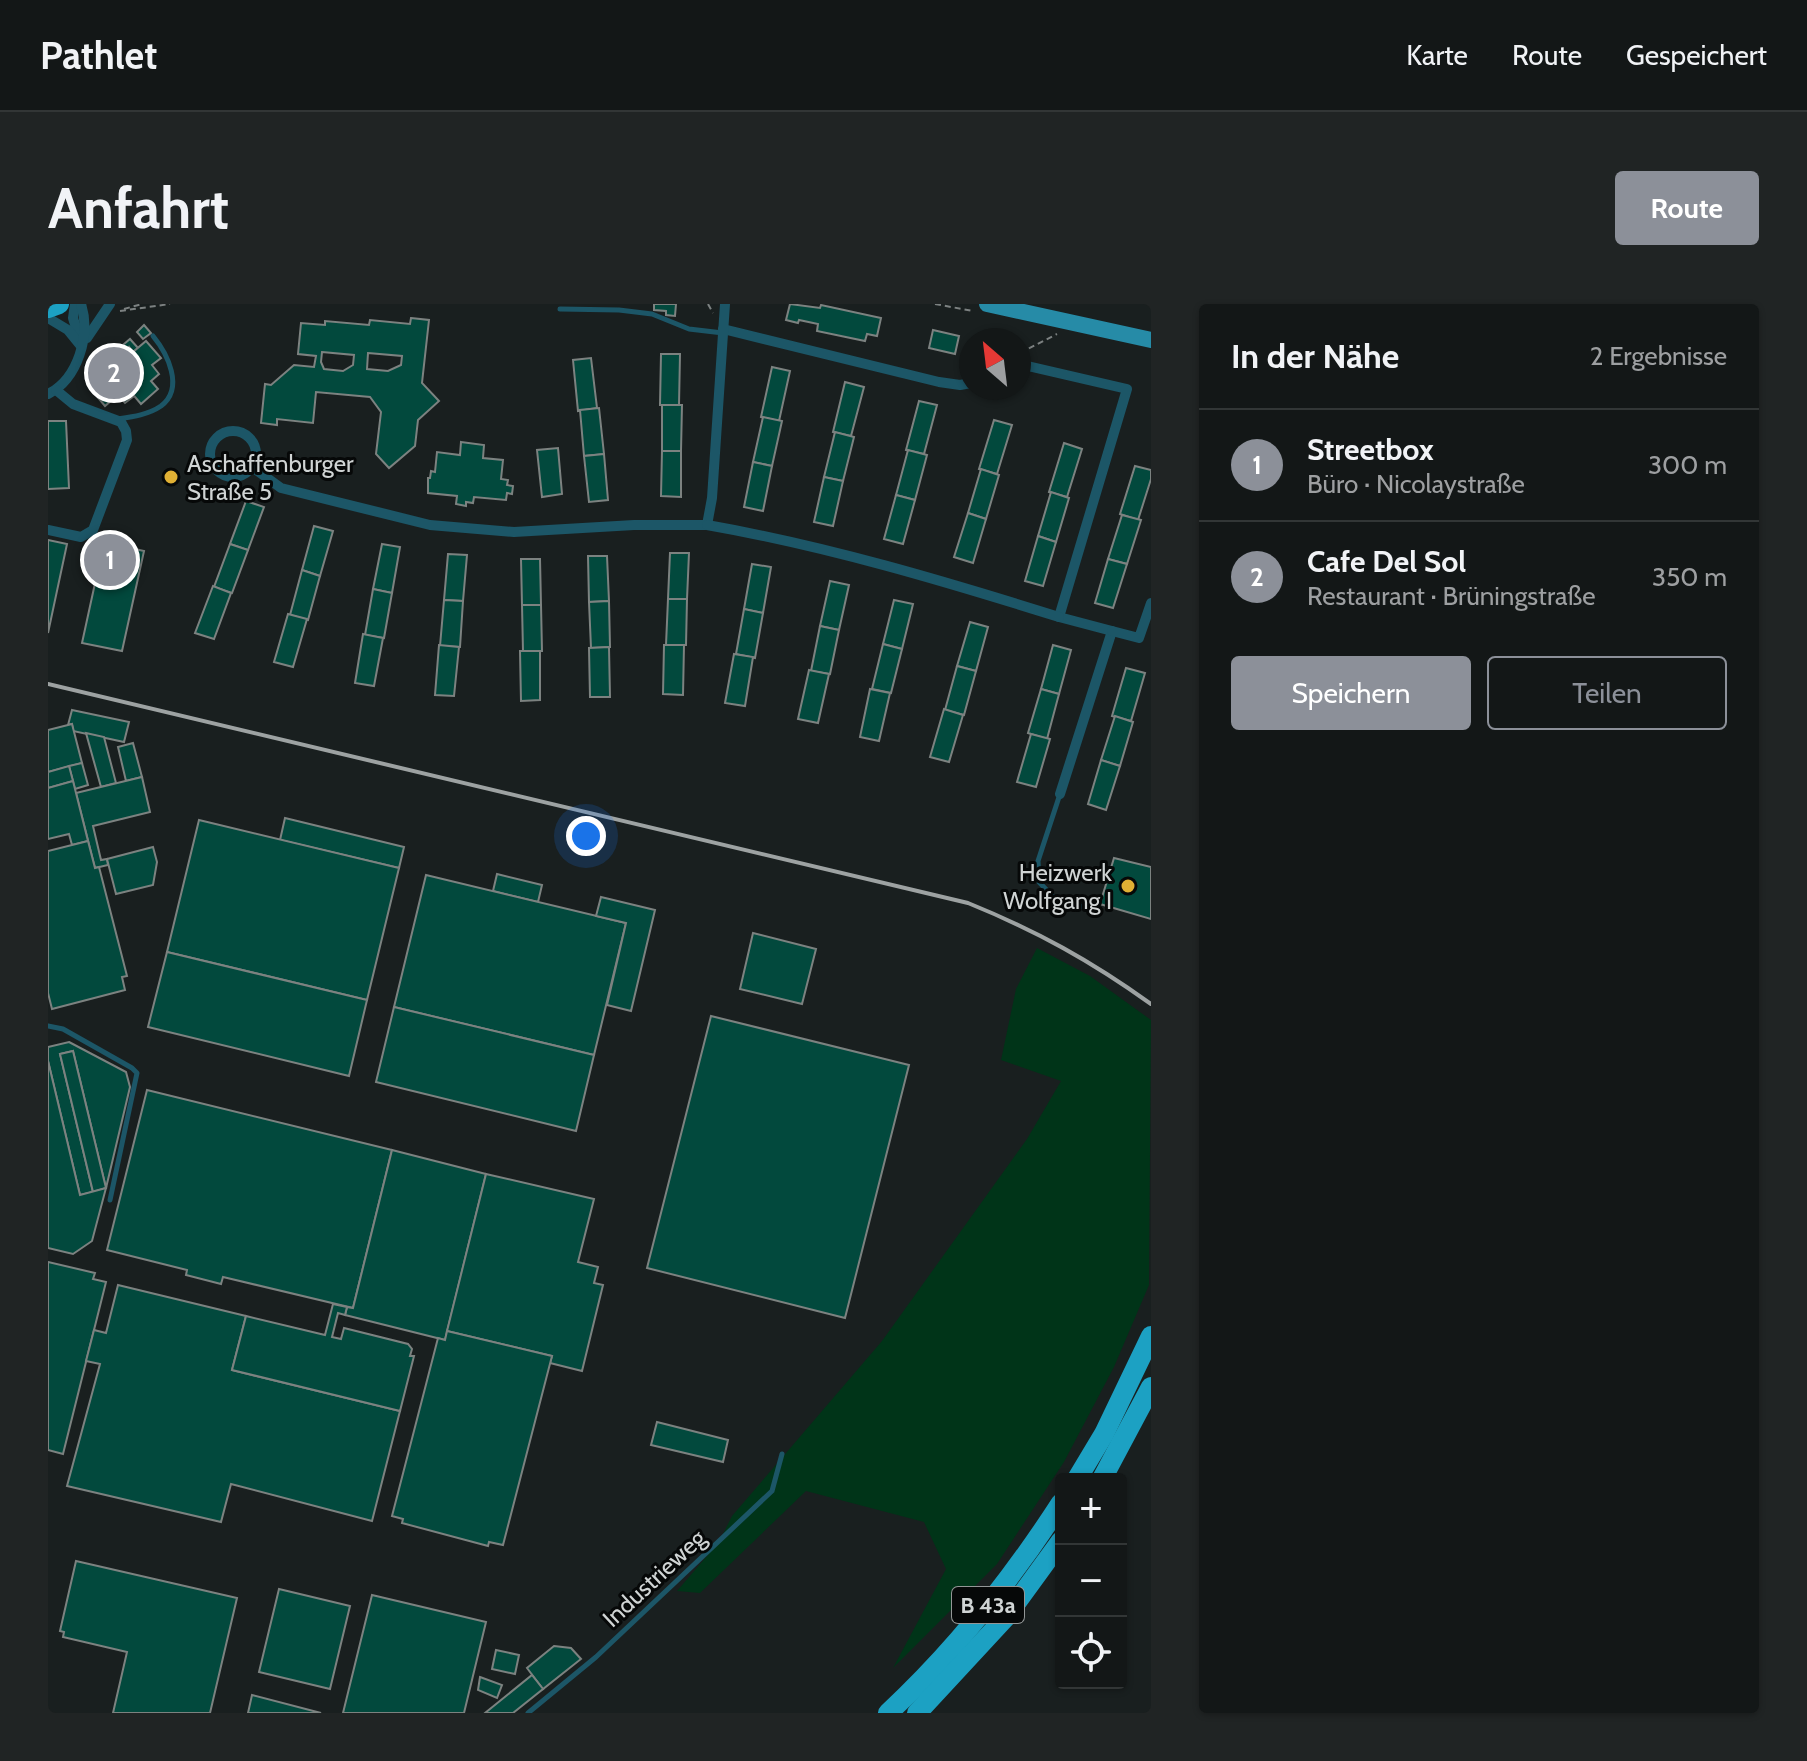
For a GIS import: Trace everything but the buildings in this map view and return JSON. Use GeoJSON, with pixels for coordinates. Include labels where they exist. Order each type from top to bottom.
{"type":"FeatureCollection","features":[{"type":"Feature","properties":{"kind":"highway"},"geometry":{"type":"LineString","coordinates":[[48,308],[59,304]]}},
{"type":"Feature","properties":{"kind":"highway"},"geometry":{"type":"LineString","coordinates":[[1081,1473],[1104,1434],[1151,1336]]}},
{"type":"Feature","properties":{"kind":"highway"},"geometry":{"type":"LineString","coordinates":[[1105,1473],[1151,1387]]}},
{"type":"Feature","properties":{"kind":"highway","name":"B 43a"},"geometry":{"type":"LineString","coordinates":[[910,1706],[1001,1590],[1055,1512]]}},
{"type":"Feature","properties":{"kind":"highway","name":"B 43a"},"geometry":{"type":"LineString","coordinates":[[888,1713],[910,1706],[1005,1618],[1058,1545]]}},
{"type":"Feature","properties":{"kind":"highway"},"geometry":{"type":"LineString","coordinates":[[878,1713],[910,1706]]}},
{"type":"Feature","properties":{"kind":"main road"},"geometry":{"type":"LineString","coordinates":[[987,304],[1151,340]]}},
{"type":"Feature","properties":{"kind":"street"},"geometry":{"type":"LineString","coordinates":[[75,304],[73,318],[81,346]]}},
{"type":"Feature","properties":{"kind":"street"},"geometry":{"type":"LineString","coordinates":[[48,530],[81,537],[89,533],[96,524],[127,440],[124,426],[116,419],[73,404],[52,392],[75,365],[86,329],[81,304]]}},
{"type":"Feature","properties":{"kind":"street"},"geometry":{"type":"LineString","coordinates":[[707,525],[712,498],[725,306]]}},
{"type":"Feature","properties":{"kind":"street"},"geometry":{"type":"LineString","coordinates":[[81,346],[98,318],[114,308]]}},
{"type":"Feature","properties":{"kind":"street"},"geometry":{"type":"LineString","coordinates":[[48,318],[68,330],[81,346]]}},
{"type":"Feature","properties":{"kind":"street"},"geometry":{"type":"LineString","coordinates":[[723,331],[939,382],[959,383]]}},
{"type":"Feature","properties":{"kind":"street"},"geometry":{"type":"LineString","coordinates":[[1031,367],[1127,389],[1059,617]]}},
{"type":"Feature","properties":{"kind":"street"},"geometry":{"type":"LineString","coordinates":[[228,432],[246,435],[256,450],[252,467],[236,477],[217,471],[210,457],[213,442],[228,432]]}},
{"type":"Feature","properties":{"kind":"street"},"geometry":{"type":"LineString","coordinates":[[252,467],[281,488],[430,525],[514,532],[634,525],[707,525],[912,572],[1139,638],[1151,603]]}},
{"type":"Feature","properties":{"kind":"street"},"geometry":{"type":"LineString","coordinates":[[1060,794],[1112,631]]}},
{"type":"Feature","properties":{"kind":"lane"},"geometry":{"type":"LineString","coordinates":[[560,309],[652,314],[689,329],[723,331]]}},
{"type":"Feature","properties":{"kind":"lane"},"geometry":{"type":"LineString","coordinates":[[116,419],[147,412],[167,399],[172,383],[170,366],[162,347],[153,336]]}},
{"type":"Feature","properties":{"kind":"lane"},"geometry":{"type":"LineString","coordinates":[[1060,794],[1038,861],[1039,882],[1057,901],[1088,908]]}},
{"type":"Feature","properties":{"kind":"lane"},"geometry":{"type":"LineString","coordinates":[[48,1026],[63,1029],[137,1073],[110,1200]]}},
{"type":"Feature","properties":{"kind":"lane","name":"Industrieweg"},"geometry":{"type":"LineString","coordinates":[[528,1713],[596,1657],[772,1491],[782,1454]]}},
{"type":"Feature","properties":{"kind":"path"},"geometry":{"type":"LineString","coordinates":[[114,308],[142,304]]}},
{"type":"Feature","properties":{"kind":"path"},"geometry":{"type":"LineString","coordinates":[[114,308],[170,304]]}},
{"type":"Feature","properties":{"kind":"path"},"geometry":{"type":"LineString","coordinates":[[1031,348],[1056,334]]}},
{"type":"Feature","properties":{"kind":"green space"},"geometry":{"type":"Polygon","coordinates":[[[1037,948],[1090,976],[1151,1020],[1149,1285],[1114,1367],[1064,1462],[997,1564],[893,1668],[946,1569],[924,1522],[806,1491],[700,1593],[677,1591],[719,1542],[732,1516],[882,1341],[1027,1139],[1061,1081],[1001,1060],[1016,989],[1037,948]]]}},
{"type":"Feature","properties":{"kind":"railway"},"geometry":{"type":"LineString","coordinates":[[48,684],[968,903],[1063,948],[1151,1004]]}},
{"type":"Feature","properties":{"kind":"place","name":"Cafe Del Sol"},"geometry":{"type":"Point","coordinates":[114,373]}},
{"type":"Feature","properties":{"kind":"place","name":"Aschaffenburger Straße 5"},"geometry":{"type":"Point","coordinates":[171,477]}},
{"type":"Feature","properties":{"kind":"place","name":"Streetbox"},"geometry":{"type":"Point","coordinates":[110,560]}},
{"type":"Feature","properties":{"kind":"place","name":"Heizwerk Wolfgang I"},"geometry":{"type":"Point","coordinates":[1128,886]}}]}
